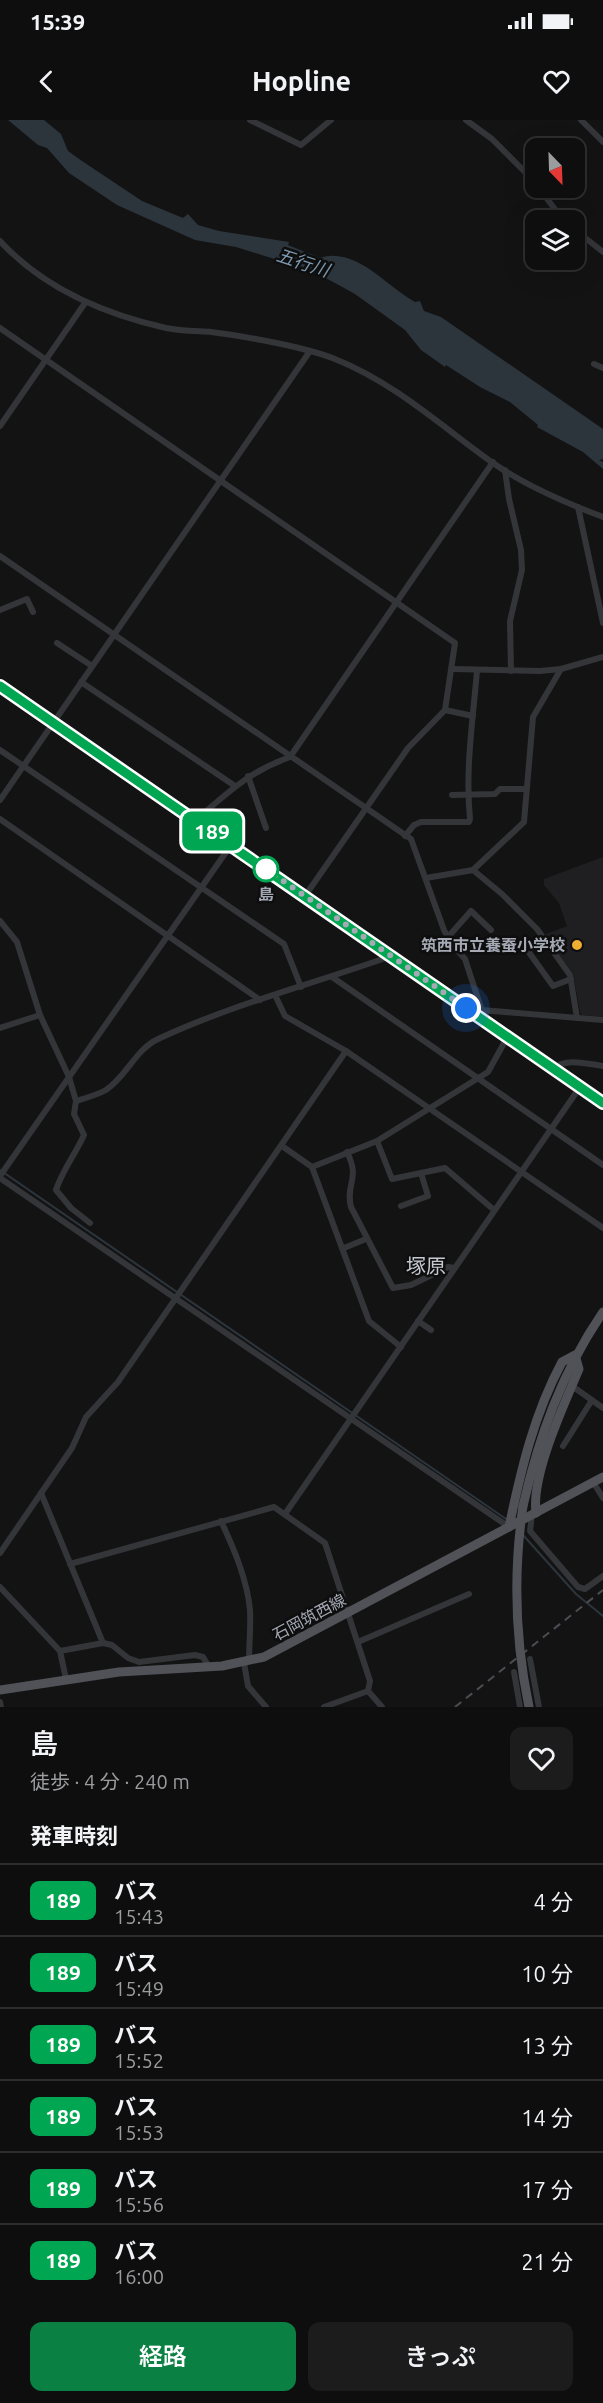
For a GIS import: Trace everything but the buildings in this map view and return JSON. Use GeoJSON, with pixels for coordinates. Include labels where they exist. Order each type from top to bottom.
{"type":"FeatureCollection","features":[{"type":"Feature","properties":{"kind":"main road"},"geometry":{"type":"LineString","coordinates":[[0,686],[603,1103]]}},
{"type":"Feature","properties":{"kind":"main road"},"geometry":{"type":"LineString","coordinates":[[530,1707],[519,1647],[516,1609],[517,1561],[523,1506],[544,1428],[575,1356],[603,1312]]}},
{"type":"Feature","properties":{"kind":"main road"},"geometry":{"type":"LineString","coordinates":[[534,1514],[545,1458],[579,1369],[575,1356]]}},
{"type":"Feature","properties":{"kind":"main road"},"geometry":{"type":"LineString","coordinates":[[509,1527],[520,1473],[538,1416],[562,1362],[575,1356]]}},
{"type":"Feature","properties":{"kind":"main road","name":"石岡筑西線"},"geometry":{"type":"LineString","coordinates":[[0,1690],[118,1672],[209,1667],[246,1662],[292,1644],[603,1477]]}},
{"type":"Feature","properties":{"kind":"street"},"geometry":{"type":"LineString","coordinates":[[250,120],[301,145],[331,120]]}},
{"type":"Feature","properties":{"kind":"street"},"geometry":{"type":"LineString","coordinates":[[466,120],[492,139],[525,172]]}},
{"type":"Feature","properties":{"kind":"street"},"geometry":{"type":"LineString","coordinates":[[581,120],[603,142]]}},
{"type":"Feature","properties":{"kind":"street"},"geometry":{"type":"LineString","coordinates":[[585,238],[603,252]]}},
{"type":"Feature","properties":{"kind":"street"},"geometry":{"type":"LineString","coordinates":[[0,241],[49,282],[85,303],[165,328],[213,332],[310,351],[359,369],[394,389],[505,470],[603,517]]}},
{"type":"Feature","properties":{"kind":"street"},"geometry":{"type":"LineString","coordinates":[[0,426],[85,303]]}},
{"type":"Feature","properties":{"kind":"street"},"geometry":{"type":"LineString","coordinates":[[0,328],[455,643],[453,669],[445,710],[408,748],[305,896]]}},
{"type":"Feature","properties":{"kind":"street"},"geometry":{"type":"LineString","coordinates":[[0,800],[310,351]]}},
{"type":"Feature","properties":{"kind":"street"},"geometry":{"type":"LineString","coordinates":[[594,364],[603,368]]}},
{"type":"Feature","properties":{"kind":"street"},"geometry":{"type":"LineString","coordinates":[[196,820],[248,776],[264,766],[290,757],[493,462]]}},
{"type":"Feature","properties":{"kind":"street"},"geometry":{"type":"LineString","coordinates":[[505,470],[521,550],[522,570],[510,621],[511,671]]}},
{"type":"Feature","properties":{"kind":"street"},"geometry":{"type":"LineString","coordinates":[[578,507],[603,623]]}},
{"type":"Feature","properties":{"kind":"street"},"geometry":{"type":"LineString","coordinates":[[0,556],[411,839],[448,937],[465,959],[485,1021]]}},
{"type":"Feature","properties":{"kind":"street"},"geometry":{"type":"LineString","coordinates":[[0,610],[27,599],[33,612]]}},
{"type":"Feature","properties":{"kind":"street"},"geometry":{"type":"LineString","coordinates":[[57,643],[92,666]]}},
{"type":"Feature","properties":{"kind":"street"},"geometry":{"type":"LineString","coordinates":[[453,669],[511,671],[561,669],[603,657]]}},
{"type":"Feature","properties":{"kind":"street"},"geometry":{"type":"LineString","coordinates":[[426,878],[472,870],[524,822],[534,717],[561,669]]}},
{"type":"Feature","properties":{"kind":"street"},"geometry":{"type":"LineString","coordinates":[[405,836],[414,825],[421,822],[469,822],[467,767],[477,670]]}},
{"type":"Feature","properties":{"kind":"street"},"geometry":{"type":"LineString","coordinates":[[81,682],[235,786]]}},
{"type":"Feature","properties":{"kind":"street"},"geometry":{"type":"LineString","coordinates":[[445,710],[473,716]]}},
{"type":"Feature","properties":{"kind":"street"},"geometry":{"type":"LineString","coordinates":[[0,750],[284,944],[301,987]]}},
{"type":"Feature","properties":{"kind":"street"},"geometry":{"type":"LineString","coordinates":[[248,776],[266,828]]}},
{"type":"Feature","properties":{"kind":"street"},"geometry":{"type":"LineString","coordinates":[[452,795],[495,794],[500,789],[526,789]]}},
{"type":"Feature","properties":{"kind":"street"},"geometry":{"type":"LineString","coordinates":[[0,819],[260,1000]]}},
{"type":"Feature","properties":{"kind":"street"},"geometry":{"type":"LineString","coordinates":[[231,845],[1,1174],[353,1415],[509,1527]]}},
{"type":"Feature","properties":{"kind":"street"},"geometry":{"type":"LineString","coordinates":[[472,870],[502,894],[537,929],[571,979],[577,1018]]}},
{"type":"Feature","properties":{"kind":"street"},"geometry":{"type":"LineString","coordinates":[[448,937],[471,911],[491,930]]}},
{"type":"Feature","properties":{"kind":"street"},"geometry":{"type":"LineString","coordinates":[[0,921],[16,942],[40,1015],[69,1077],[76,1101],[74,1114],[84,1135],[70,1166],[60,1178],[56,1190],[71,1208],[90,1222]]}},
{"type":"Feature","properties":{"kind":"street"},"geometry":{"type":"LineString","coordinates":[[528,951],[553,986],[571,979]]}},
{"type":"Feature","properties":{"kind":"street"},"geometry":{"type":"LineString","coordinates":[[76,1101],[107,1089],[143,1048],[155,1040],[219,1013],[391,956]]}},
{"type":"Feature","properties":{"kind":"street"},"geometry":{"type":"LineString","coordinates":[[332,977],[603,1165]]}},
{"type":"Feature","properties":{"kind":"street"},"geometry":{"type":"LineString","coordinates":[[275,995],[285,1016],[346,1051],[603,1228]]}},
{"type":"Feature","properties":{"kind":"street"},"geometry":{"type":"LineString","coordinates":[[482,1010],[603,1020]]}},
{"type":"Feature","properties":{"kind":"street"},"geometry":{"type":"LineString","coordinates":[[0,1028],[40,1015]]}},
{"type":"Feature","properties":{"kind":"street"},"geometry":{"type":"LineString","coordinates":[[312,1167],[377,1141],[477,1078],[494,1064],[508,1036]]}},
{"type":"Feature","properties":{"kind":"street"},"geometry":{"type":"LineString","coordinates":[[0,1553],[72,1448],[86,1417],[109,1394],[346,1051]]}},
{"type":"Feature","properties":{"kind":"street"},"geometry":{"type":"LineString","coordinates":[[554,1069],[560,1063],[571,1062],[603,1066]]}},
{"type":"Feature","properties":{"kind":"street"},"geometry":{"type":"LineString","coordinates":[[285,1514],[580,1087]]}},
{"type":"Feature","properties":{"kind":"street"},"geometry":{"type":"LineString","coordinates":[[377,1141],[392,1179],[445,1168],[494,1210]]}},
{"type":"Feature","properties":{"kind":"street"},"geometry":{"type":"LineString","coordinates":[[282,1146],[312,1167]]}},
{"type":"Feature","properties":{"kind":"street"},"geometry":{"type":"LineString","coordinates":[[347,1152],[355,1168],[349,1198],[366,1239],[390,1284],[396,1289],[448,1267],[455,1268]]}},
{"type":"Feature","properties":{"kind":"street"},"geometry":{"type":"LineString","coordinates":[[312,1167],[312,1172],[344,1248],[369,1321],[401,1347]]}},
{"type":"Feature","properties":{"kind":"street"},"geometry":{"type":"LineString","coordinates":[[401,1206],[428,1196],[421,1173]]}},
{"type":"Feature","properties":{"kind":"street"},"geometry":{"type":"LineString","coordinates":[[344,1248],[366,1239]]}},
{"type":"Feature","properties":{"kind":"street"},"geometry":{"type":"LineString","coordinates":[[418,1321],[431,1330]]}},
{"type":"Feature","properties":{"kind":"street"},"geometry":{"type":"LineString","coordinates":[[572,1386],[603,1408]]}},
{"type":"Feature","properties":{"kind":"street"},"geometry":{"type":"LineString","coordinates":[[562,1446],[592,1400]]}},
{"type":"Feature","properties":{"kind":"street"},"geometry":{"type":"LineString","coordinates":[[594,1482],[603,1498]]}},
{"type":"Feature","properties":{"kind":"street"},"geometry":{"type":"LineString","coordinates":[[41,1493],[103,1643]]}},
{"type":"Feature","properties":{"kind":"street"},"geometry":{"type":"LineString","coordinates":[[70,1564],[270,1506],[285,1514],[325,1544],[370,1681],[368,1691]]}},
{"type":"Feature","properties":{"kind":"street"},"geometry":{"type":"LineString","coordinates":[[534,1514],[530,1531],[578,1587],[585,1589],[603,1576]]}},
{"type":"Feature","properties":{"kind":"street"},"geometry":{"type":"LineString","coordinates":[[221,1521],[237,1558],[248,1594],[246,1662],[248,1686],[266,1707]]}},
{"type":"Feature","properties":{"kind":"street"},"geometry":{"type":"LineString","coordinates":[[0,1587],[60,1651],[66,1679]]}},
{"type":"Feature","properties":{"kind":"street"},"geometry":{"type":"LineString","coordinates":[[357,1642],[469,1594]]}},
{"type":"Feature","properties":{"kind":"street"},"geometry":{"type":"LineString","coordinates":[[60,1651],[103,1643],[112,1645],[128,1658],[139,1662],[195,1655],[203,1657],[209,1667]]}},
{"type":"Feature","properties":{"kind":"street"},"geometry":{"type":"LineString","coordinates":[[530,1659],[539,1707]]}},
{"type":"Feature","properties":{"kind":"street"},"geometry":{"type":"LineString","coordinates":[[514,1672],[520,1707]]}},
{"type":"Feature","properties":{"kind":"street"},"geometry":{"type":"LineString","coordinates":[[324,1707],[368,1691]]}},
{"type":"Feature","properties":{"kind":"street"},"geometry":{"type":"LineString","coordinates":[[368,1691],[382,1707]]}},
{"type":"Feature","properties":{"kind":"street"},"geometry":{"type":"LineString","coordinates":[[0,1702],[1,1707]]}},
{"type":"Feature","properties":{"kind":"shaded area","name":"筑西市立養蚕小学校"},"geometry":{"type":"Polygon","coordinates":[[[603,857],[603,1017],[582,1015],[573,973],[544,935],[567,926],[559,903],[544,885],[544,879],[603,857]]]}},
{"type":"Feature","properties":{"kind":"water","name":"五行川"},"geometry":{"type":"Polygon","coordinates":[[[8,120],[44,120],[61,134],[68,151],[82,161],[142,201],[183,218],[188,214],[198,225],[219,231],[289,242],[288,245],[320,258],[333,256],[346,258],[371,270],[405,296],[415,302],[420,301],[424,311],[441,317],[603,429],[603,459],[599,460],[603,462],[603,469],[583,452],[537,427],[538,425],[510,402],[480,387],[446,365],[445,367],[421,350],[405,330],[355,294],[313,271],[236,247],[195,240],[117,205],[69,173],[47,148],[38,145],[8,120]]]}},
{"type":"Feature","properties":{"kind":"waterway"},"geometry":{"type":"LineString","coordinates":[[0,1170],[506,1519]]}},
{"type":"Feature","properties":{"kind":"waterway"},"geometry":{"type":"LineString","coordinates":[[523,1535],[576,1594],[603,1616]]}},
{"type":"Feature","properties":{"kind":"railway"},"geometry":{"type":"LineString","coordinates":[[455,1707],[603,1590]]}},
{"type":"Feature","properties":{"kind":"bus line","name":"189"},"geometry":{"type":"LineString","coordinates":[[0,686],[603,1103]]}},
{"type":"Feature","properties":{"kind":"place","name":"島"},"geometry":{"type":"Point","coordinates":[266,869]}},
{"type":"Feature","properties":{"kind":"place","name":"筑西市立養蚕小学校"},"geometry":{"type":"Point","coordinates":[577,945]}},
{"type":"Feature","properties":{"kind":"district","name":"塚原"},"geometry":{"type":"Point","coordinates":[426,1265]}},
{"type":"Feature","properties":{"kind":"route"},"geometry":{"type":"LineString","coordinates":[[266,869],[466,1008]]}}]}
